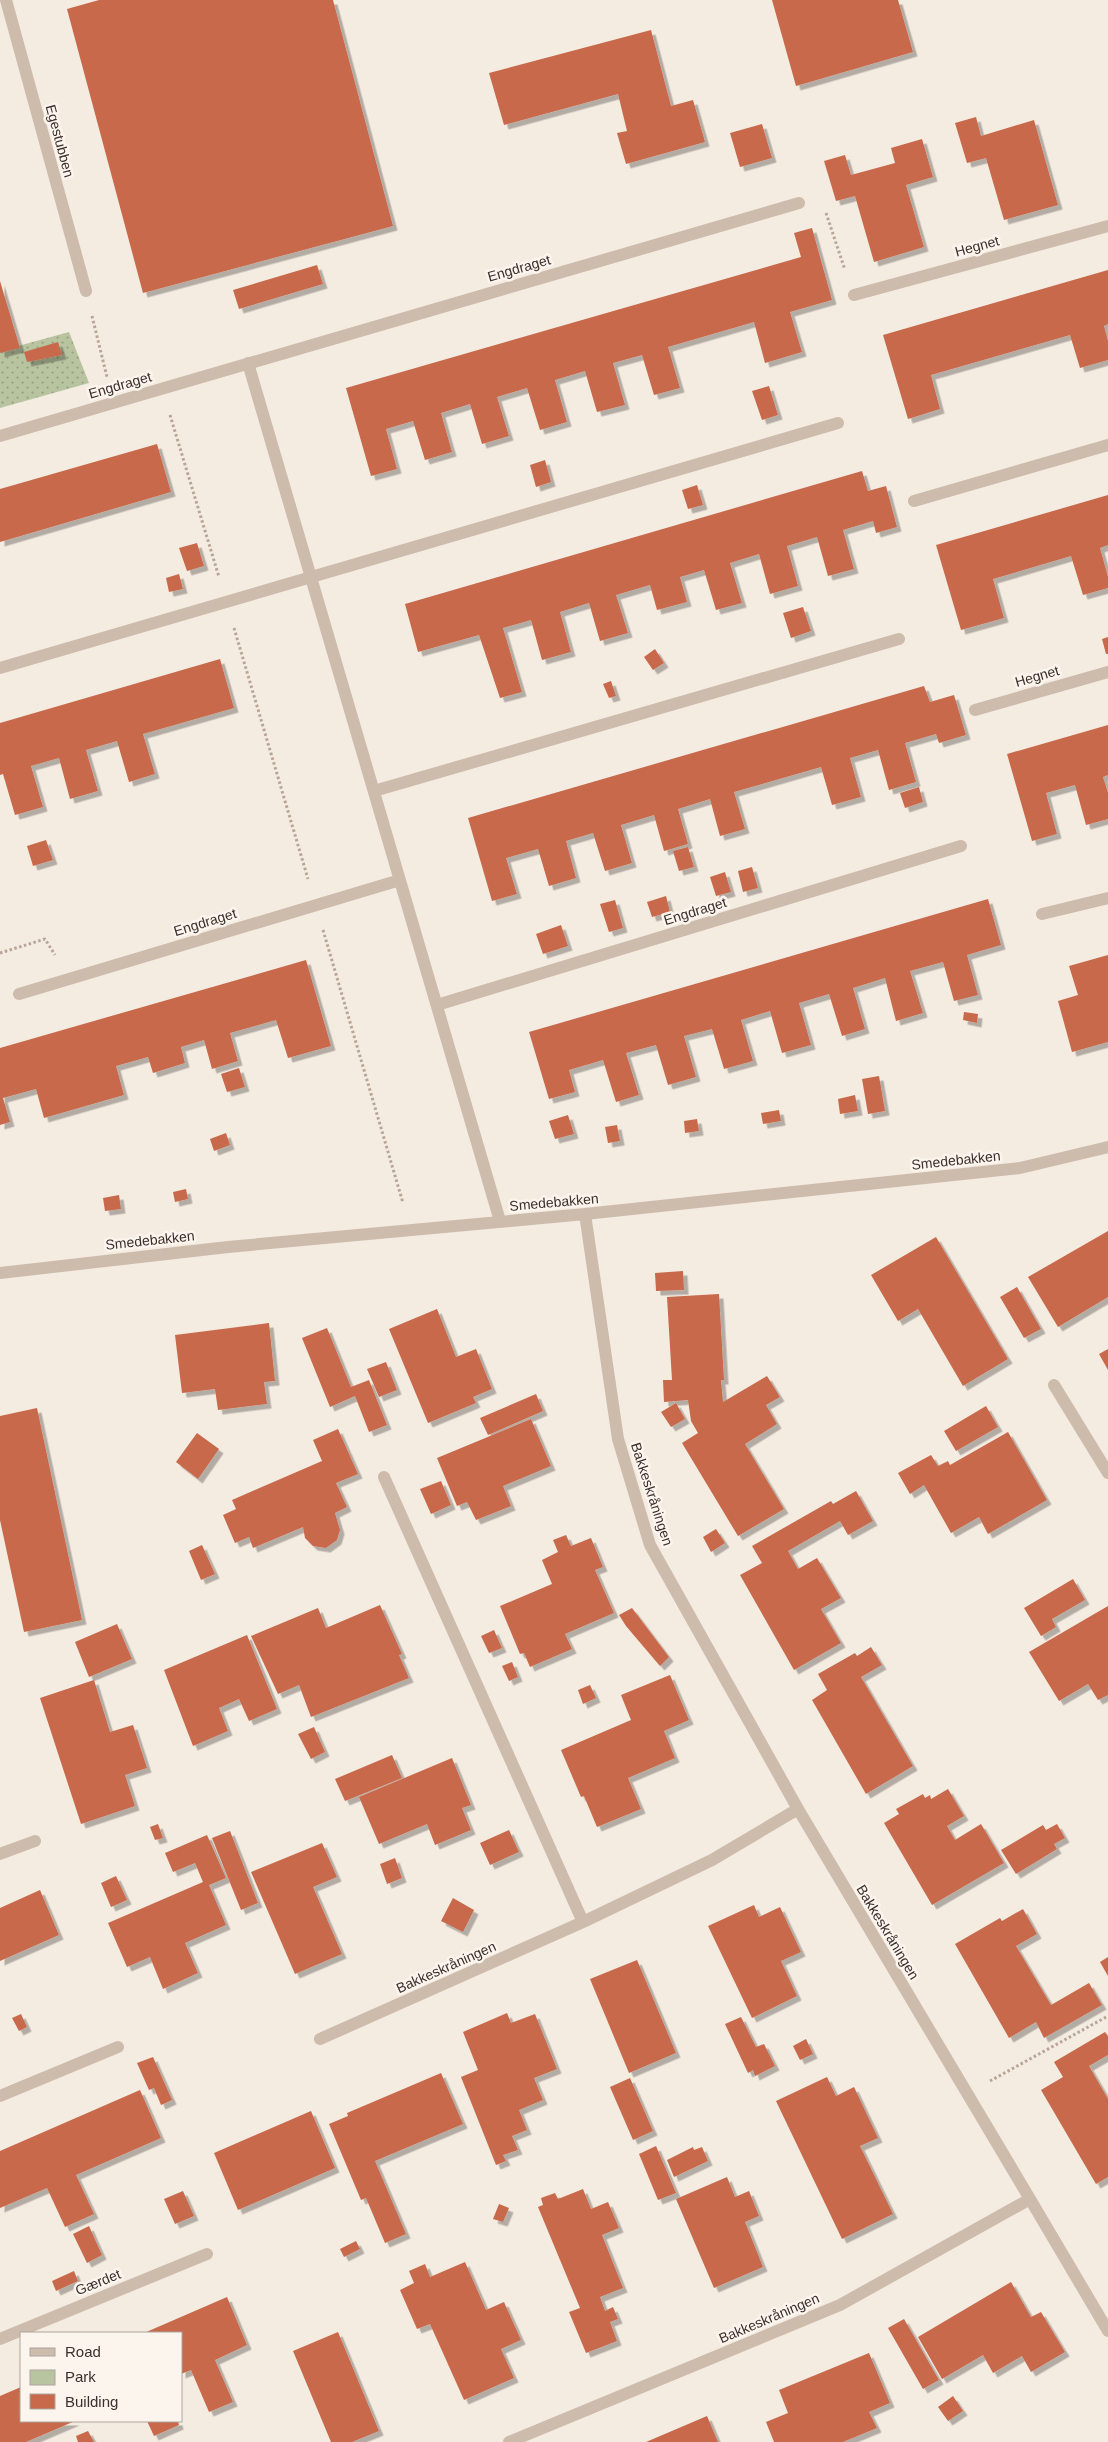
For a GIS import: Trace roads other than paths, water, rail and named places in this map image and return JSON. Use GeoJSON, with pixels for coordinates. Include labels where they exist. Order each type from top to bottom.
{"type":"FeatureCollection","features":[{"type":"Feature","properties":{"kind":"street","name":"Egestubben"},"geometry":{"type":"LineString","coordinates":[[6,0],[86,291]]}},
{"type":"Feature","properties":{"kind":"street","name":"Engdraget"},"geometry":{"type":"LineString","coordinates":[[0,436],[798,203]]}},
{"type":"Feature","properties":{"kind":"street","name":"Hegnet"},"geometry":{"type":"LineString","coordinates":[[854,295],[1108,226]]}},
{"type":"Feature","properties":{"kind":"street"},"geometry":{"type":"LineString","coordinates":[[248,363],[500,1221]]}},
{"type":"Feature","properties":{"kind":"street"},"geometry":{"type":"LineString","coordinates":[[0,668],[312,578],[838,422]]}},
{"type":"Feature","properties":{"kind":"street"},"geometry":{"type":"LineString","coordinates":[[914,501],[1108,445]]}},
{"type":"Feature","properties":{"kind":"street"},"geometry":{"type":"LineString","coordinates":[[374,791],[899,639]]}},
{"type":"Feature","properties":{"kind":"street","name":"Hegnet"},"geometry":{"type":"LineString","coordinates":[[974,710],[1108,672]]}},
{"type":"Feature","properties":{"kind":"street","name":"Engdraget"},"geometry":{"type":"LineString","coordinates":[[437,1004],[961,846]]}},
{"type":"Feature","properties":{"kind":"street","name":"Engdraget"},"geometry":{"type":"LineString","coordinates":[[19,994],[400,880]]}},
{"type":"Feature","properties":{"kind":"street"},"geometry":{"type":"LineString","coordinates":[[1042,914],[1108,898]]}},
{"type":"Feature","properties":{"kind":"street","name":"Smedebakken"},"geometry":{"type":"LineString","coordinates":[[0,1273],[228,1247],[585,1214],[1020,1168],[1108,1147]]}},
{"type":"Feature","properties":{"kind":"street","name":"Bakkeskråningen"},"geometry":{"type":"LineString","coordinates":[[585,1214],[618,1439],[650,1545],[798,1809],[1108,2331]]}},
{"type":"Feature","properties":{"kind":"street"},"geometry":{"type":"LineString","coordinates":[[1054,1385],[1108,1473]]}},
{"type":"Feature","properties":{"kind":"street"},"geometry":{"type":"LineString","coordinates":[[384,1477],[583,1922]]}},
{"type":"Feature","properties":{"kind":"street","name":"Bakkeskråningen"},"geometry":{"type":"LineString","coordinates":[[320,2039],[583,1922],[712,1860],[798,1809]]}},
{"type":"Feature","properties":{"kind":"street"},"geometry":{"type":"LineString","coordinates":[[0,1854],[34,1841]]}},
{"type":"Feature","properties":{"kind":"street"},"geometry":{"type":"LineString","coordinates":[[0,2096],[118,2047]]}},
{"type":"Feature","properties":{"kind":"street","name":"Bakkeskråningen"},"geometry":{"type":"LineString","coordinates":[[509,2442],[840,2305],[1030,2199]]}},
{"type":"Feature","properties":{"kind":"street","name":"Gærdet"},"geometry":{"type":"LineString","coordinates":[[0,2339],[207,2254]]}}]}
